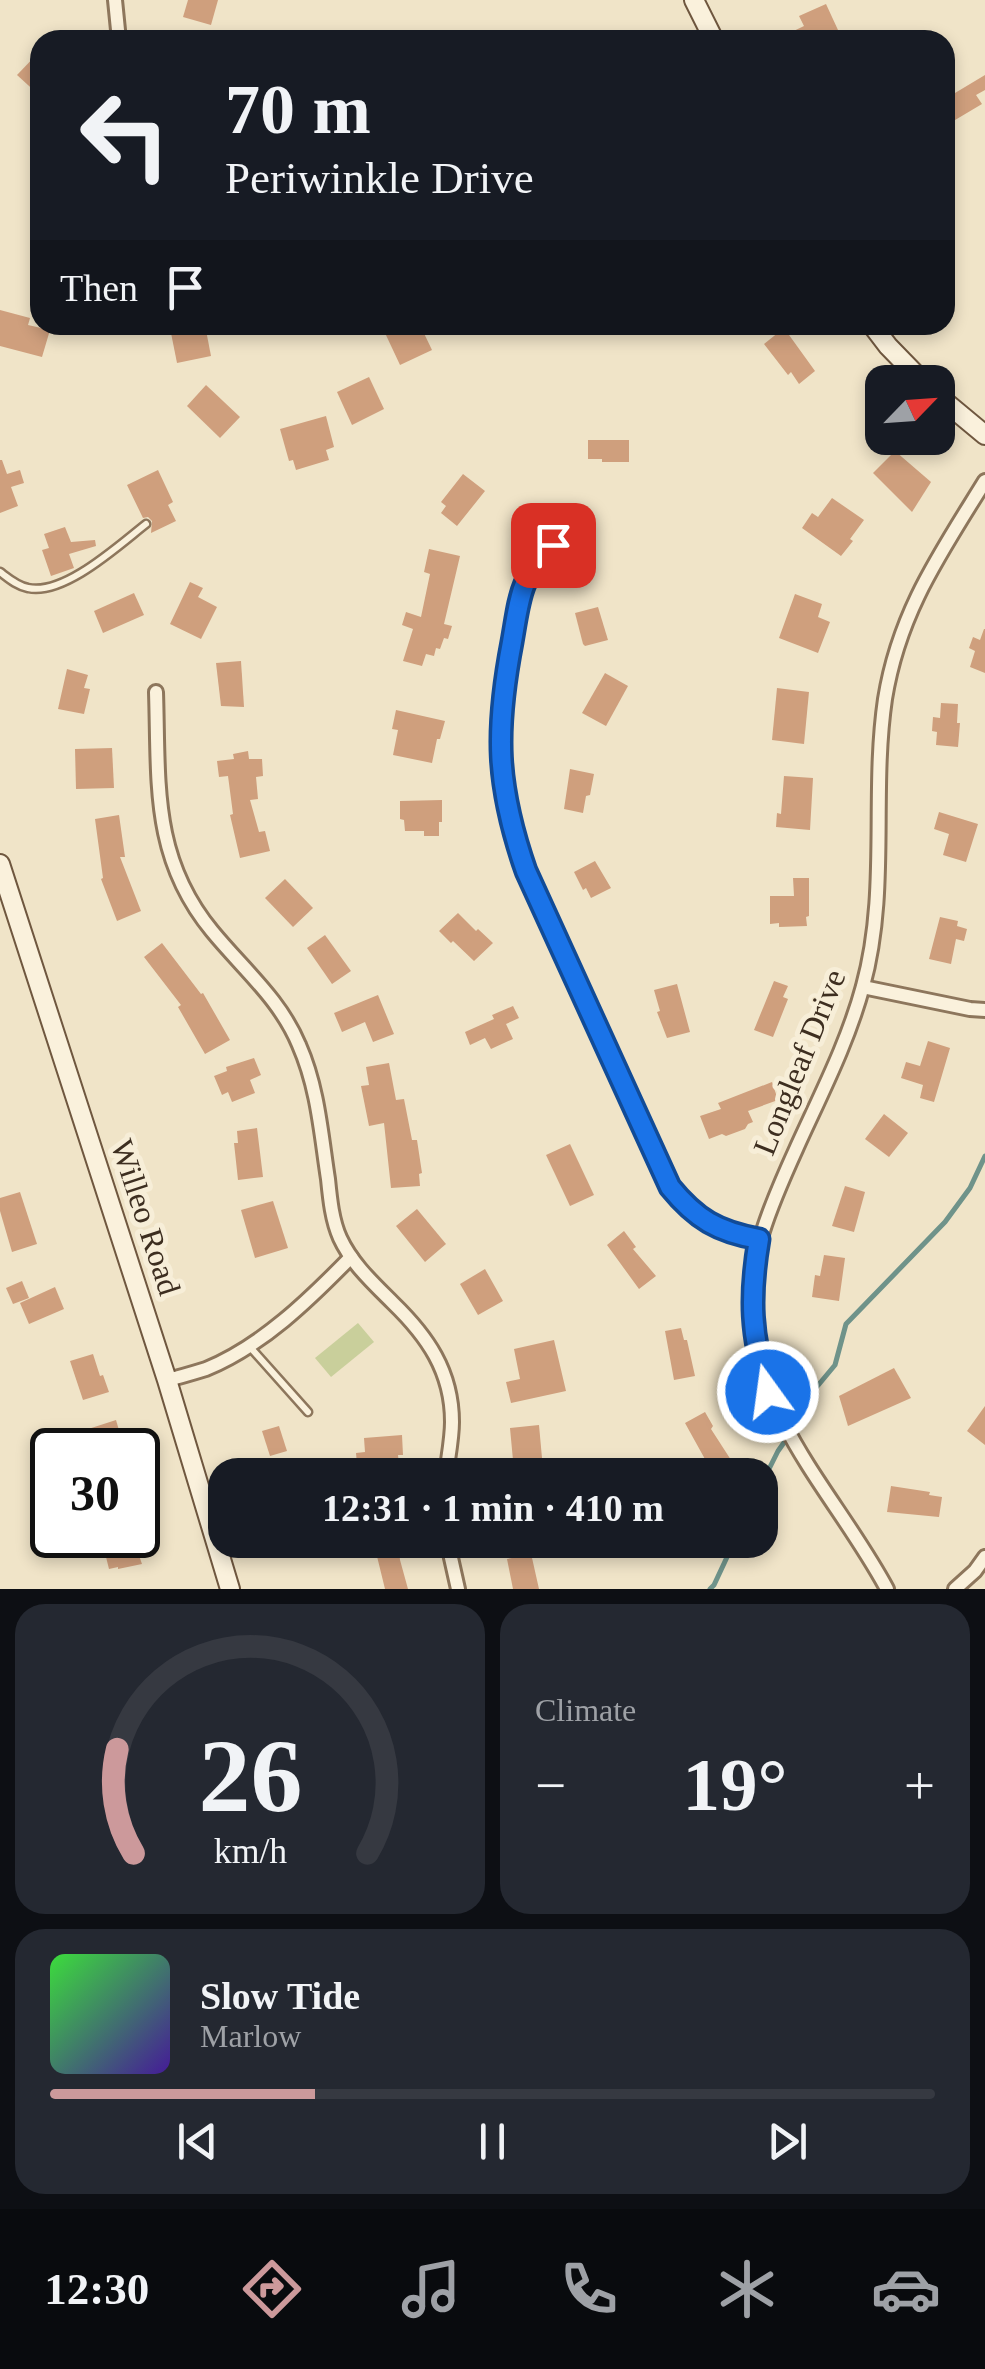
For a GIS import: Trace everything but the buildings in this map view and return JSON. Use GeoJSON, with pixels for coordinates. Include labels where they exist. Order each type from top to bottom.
{"type":"FeatureCollection","features":[{"type":"Feature","properties":{"kind":"street"},"geometry":{"type":"LineString","coordinates":[[114,0],[118,30]]}},
{"type":"Feature","properties":{"kind":"street"},"geometry":{"type":"LineString","coordinates":[[694,0],[709,30]]}},
{"type":"Feature","properties":{"kind":"street"},"geometry":{"type":"LineString","coordinates":[[880,335],[906,365]]}},
{"type":"Feature","properties":{"kind":"street"},"geometry":{"type":"LineString","coordinates":[[955,410],[985,435]]}},
{"type":"Feature","properties":{"kind":"street","name":"Longleaf Drive"},"geometry":{"type":"LineString","coordinates":[[886,1589],[789,1436],[768,1392],[757,1355],[752,1278],[772,1200],[843,1045],[863,987],[877,906],[882,732],[893,660],[924,578],[985,481]]}},
{"type":"Feature","properties":{"kind":"street"},"geometry":{"type":"LineString","coordinates":[[553,545],[533,565],[522,589],[504,682],[500,754],[512,832],[526,871],[670,1187],[686,1207],[708,1224],[759,1239]]}},
{"type":"Feature","properties":{"kind":"street"},"geometry":{"type":"LineString","coordinates":[[156,692],[159,807],[170,858],[197,912],[270,994],[298,1042],[316,1099],[339,1237],[364,1274],[418,1328],[434,1352],[450,1398],[448,1458]]}},
{"type":"Feature","properties":{"kind":"street","name":"Willeo Road"},"geometry":{"type":"LineString","coordinates":[[0,864],[167,1380],[230,1589]]}},
{"type":"Feature","properties":{"kind":"street"},"geometry":{"type":"LineString","coordinates":[[863,987],[985,1010]]}},
{"type":"Feature","properties":{"kind":"street"},"geometry":{"type":"LineString","coordinates":[[167,1380],[207,1368],[248,1345],[286,1319],[350,1257]]}},
{"type":"Feature","properties":{"kind":"street"},"geometry":{"type":"LineString","coordinates":[[955,1589],[985,1557]]}},
{"type":"Feature","properties":{"kind":"street"},"geometry":{"type":"LineString","coordinates":[[451,1558],[458,1589]]}},
{"type":"Feature","properties":{"kind":"lane"},"geometry":{"type":"LineString","coordinates":[[0,572],[23,588],[51,588],[146,524]]}},
{"type":"Feature","properties":{"kind":"lane"},"geometry":{"type":"LineString","coordinates":[[248,1345],[308,1412]]}},
{"type":"Feature","properties":{"kind":"green space"},"geometry":{"type":"Polygon","coordinates":[[[358,1323],[374,1342],[331,1377],[315,1358],[358,1323]]]}},
{"type":"Feature","properties":{"kind":"waterway"},"geometry":{"type":"LineString","coordinates":[[774,1458],[810,1395],[835,1365],[846,1324],[945,1222],[970,1188],[985,1156]]}},
{"type":"Feature","properties":{"kind":"waterway"},"geometry":{"type":"LineString","coordinates":[[710,1589],[727,1558]]}},
{"type":"Feature","properties":{"kind":"route"},"geometry":{"type":"LineString","coordinates":[[553,545],[533,565],[522,589],[504,682],[500,754],[512,832],[526,871],[670,1187],[686,1207],[708,1224],[759,1239],[752,1278],[752,1316],[757,1355],[768,1392]]}}]}
